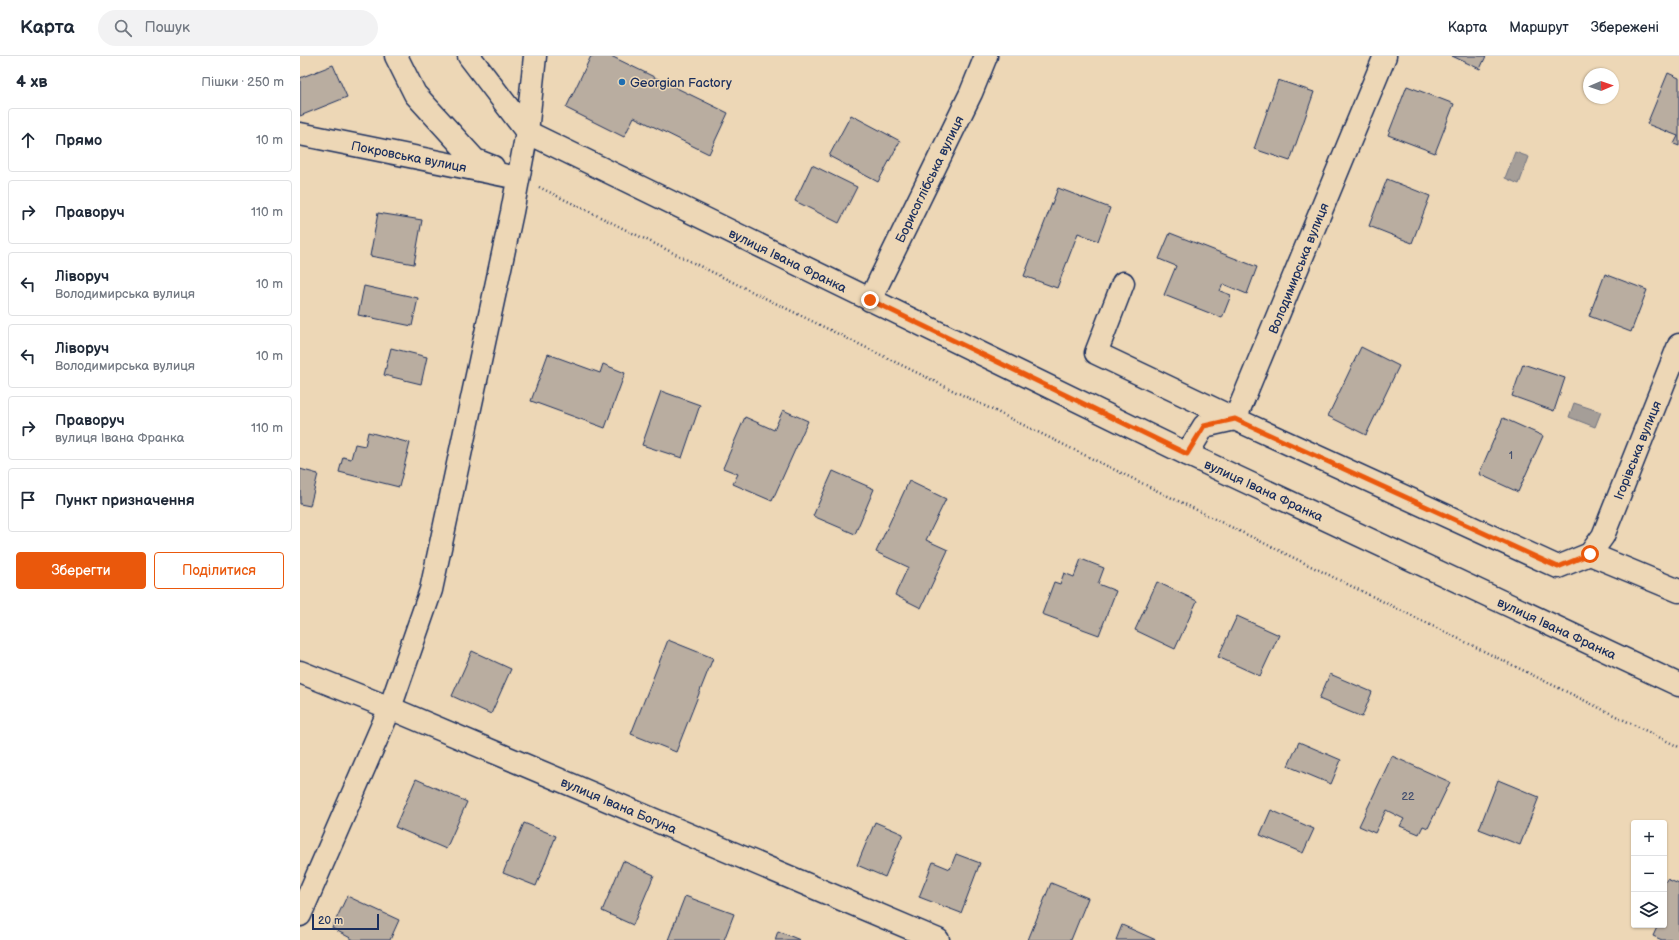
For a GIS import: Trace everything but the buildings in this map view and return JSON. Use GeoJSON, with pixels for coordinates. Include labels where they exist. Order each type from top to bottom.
{"type":"FeatureCollection","features":[{"type":"Feature","properties":{"kind":"street"},"geometry":{"type":"LineString","coordinates":[[396,56],[415,94],[475,160],[518,178]]}},
{"type":"Feature","properties":{"kind":"street"},"geometry":{"type":"LineString","coordinates":[[469,56],[527,132]]}},
{"type":"Feature","properties":{"kind":"street"},"geometry":{"type":"LineString","coordinates":[[300,915],[390,708],[431,590],[527,132],[535,56]]}},
{"type":"Feature","properties":{"kind":"street","name":"Борисоглібська вулиця"},"geometry":{"type":"LineString","coordinates":[[870,300],[971,93],[986,56]]}},
{"type":"Feature","properties":{"kind":"street","name":"Володимирська вулиця"},"geometry":{"type":"LineString","coordinates":[[1235,419],[1385,56]]}},
{"type":"Feature","properties":{"kind":"street","name":"вулиця Івана Франка"},"geometry":{"type":"LineString","coordinates":[[527,132],[1187,454],[1679,685]]}},
{"type":"Feature","properties":{"kind":"street","name":"Покровська вулиця"},"geometry":{"type":"LineString","coordinates":[[300,134],[518,178]]}},
{"type":"Feature","properties":{"kind":"street"},"geometry":{"type":"LineString","coordinates":[[1124,283],[1096,353],[1235,419],[1558,567],[1590,554],[1679,591]]}},
{"type":"Feature","properties":{"kind":"street","name":"Ігорівська вулиця"},"geometry":{"type":"LineString","coordinates":[[1590,554],[1603,536],[1679,345]]}},
{"type":"Feature","properties":{"kind":"street"},"geometry":{"type":"LineString","coordinates":[[1187,454],[1204,426],[1235,419]]}},
{"type":"Feature","properties":{"kind":"street","name":"вулиця Івана Богуна"},"geometry":{"type":"LineString","coordinates":[[300,672],[390,708],[938,940]]}},
{"type":"Feature","properties":{"kind":"path"},"geometry":{"type":"LineString","coordinates":[[518,178],[1679,747]]}},
{"type":"Feature","properties":{"kind":"shaded area"},"geometry":{"type":"Polygon","coordinates":[[[1515,152],[1529,157],[1519,184],[1505,178],[1515,152]]]}},
{"type":"Feature","properties":{"kind":"shaded area"},"geometry":{"type":"Polygon","coordinates":[[[1574,403],[1601,412],[1595,427],[1569,417],[1574,403]]]}},
{"type":"Feature","properties":{"kind":"place","name":"Georgian Factory"},"geometry":{"type":"Point","coordinates":[622,82]}},
{"type":"Feature","properties":{"kind":"route"},"geometry":{"type":"LineString","coordinates":[[870,300],[1187,454],[1204,426],[1235,419],[1558,567],[1590,554]]}}]}
